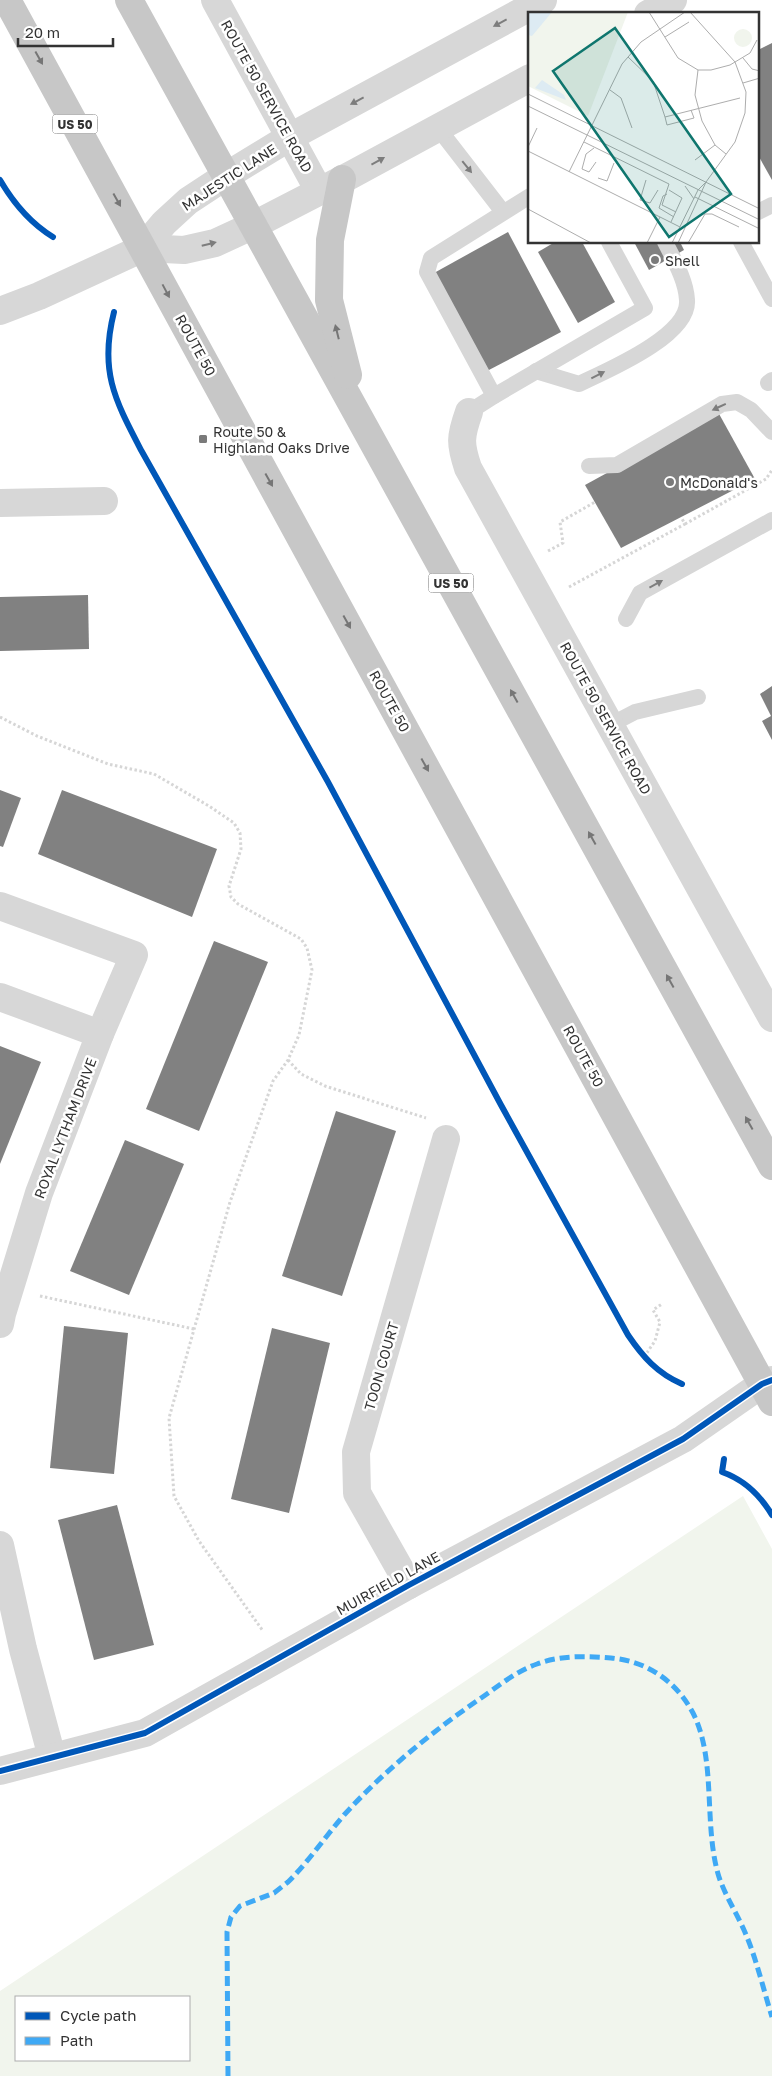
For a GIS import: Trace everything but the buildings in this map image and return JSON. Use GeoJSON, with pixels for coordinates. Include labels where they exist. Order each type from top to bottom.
{"type":"FeatureCollection","features":[{"type":"Feature","properties":{"kind":"highway","name":"ROUTE 50"},"geometry":{"type":"LineString","coordinates":[[7,0],[769,1389]]}},
{"type":"Feature","properties":{"kind":"highway","name":"US 50"},"geometry":{"type":"LineString","coordinates":[[129,0],[772,1166]]}},
{"type":"Feature","properties":{"kind":"highway"},"geometry":{"type":"LineString","coordinates":[[331,185],[329,300],[358,413]]}},
{"type":"Feature","properties":{"kind":"street","name":"ROUTE 50 SERVICE ROAD"},"geometry":{"type":"LineString","coordinates":[[215,0],[290,137],[331,185]]}},
{"type":"Feature","properties":{"kind":"street","name":"MAJESTIC LANE"},"geometry":{"type":"LineString","coordinates":[[143,248],[164,223],[188,201],[226,176],[290,137],[543,0]]}},
{"type":"Feature","properties":{"kind":"street"},"geometry":{"type":"LineString","coordinates":[[652,12],[673,0]]}},
{"type":"Feature","properties":{"kind":"street"},"geometry":{"type":"LineString","coordinates":[[0,311],[39,296],[143,248],[184,250],[215,243],[331,185],[528,79]]}},
{"type":"Feature","properties":{"kind":"street","name":"ROUTE 50 SERVICE ROAD"},"geometry":{"type":"LineString","coordinates":[[469,412],[462,433],[461,449],[468,468],[772,1018]]}},
{"type":"Feature","properties":{"kind":"street"},"geometry":{"type":"LineString","coordinates":[[0,503],[104,501]]}},
{"type":"Feature","properties":{"kind":"street","name":"ROYAL LYTHAM DRIVE"},"geometry":{"type":"LineString","coordinates":[[0,906],[134,955],[100,1034],[39,1193],[0,1324]]}},
{"type":"Feature","properties":{"kind":"street"},"geometry":{"type":"LineString","coordinates":[[0,997],[100,1034]]}},
{"type":"Feature","properties":{"kind":"street","name":"TOON COURT"},"geometry":{"type":"LineString","coordinates":[[409,1585],[357,1493],[356,1452],[446,1139]]}},
{"type":"Feature","properties":{"kind":"street","name":"MUIRFIELD LANE"},"geometry":{"type":"LineString","coordinates":[[0,1771],[145,1732],[409,1585],[683,1439],[769,1389]]}},
{"type":"Feature","properties":{"kind":"street"},"geometry":{"type":"LineString","coordinates":[[0,1546],[23,1649],[52,1757]]}},
{"type":"Feature","properties":{"kind":"lane"},"geometry":{"type":"LineString","coordinates":[[438,128],[503,212]]}},
{"type":"Feature","properties":{"kind":"lane"},"geometry":{"type":"LineString","coordinates":[[494,396],[427,272],[430,258],[528,197]]}},
{"type":"Feature","properties":{"kind":"lane"},"geometry":{"type":"LineString","coordinates":[[760,211],[772,205]]}},
{"type":"Feature","properties":{"kind":"lane"},"geometry":{"type":"LineString","coordinates":[[469,412],[645,308],[610,244]]}},
{"type":"Feature","properties":{"kind":"lane"},"geometry":{"type":"LineString","coordinates":[[536,371],[579,384],[663,339],[680,321],[687,301],[679,270],[666,244]]}},
{"type":"Feature","properties":{"kind":"lane"},"geometry":{"type":"LineString","coordinates":[[742,244],[772,299]]}},
{"type":"Feature","properties":{"kind":"lane"},"geometry":{"type":"LineString","coordinates":[[589,466],[617,465],[722,404],[737,402],[751,410],[772,432]]}},
{"type":"Feature","properties":{"kind":"lane"},"geometry":{"type":"LineString","coordinates":[[626,619],[640,593],[772,520]]}},
{"type":"Feature","properties":{"kind":"lane"},"geometry":{"type":"LineString","coordinates":[[610,725],[635,712],[698,697]]}},
{"type":"Feature","properties":{"kind":"path"},"geometry":{"type":"LineString","coordinates":[[568,588],[766,480],[772,470]]}},
{"type":"Feature","properties":{"kind":"path"},"geometry":{"type":"LineString","coordinates":[[547,552],[563,543],[560,522],[595,502]]}},
{"type":"Feature","properties":{"kind":"path"},"geometry":{"type":"LineString","coordinates":[[681,517],[684,524]]}},
{"type":"Feature","properties":{"kind":"path"},"geometry":{"type":"LineString","coordinates":[[0,717],[37,736],[108,764],[154,774],[234,823],[240,833],[241,849],[229,886],[231,897],[238,904],[274,922],[301,939],[307,948],[312,970],[299,1035],[288,1060],[273,1081],[233,1193],[169,1418],[174,1496],[199,1541],[263,1631]]}},
{"type":"Feature","properties":{"kind":"path"},"geometry":{"type":"LineString","coordinates":[[288,1060],[301,1074],[325,1086],[428,1119]]}},
{"type":"Feature","properties":{"kind":"path"},"geometry":{"type":"LineString","coordinates":[[32,1294],[194,1328]]}},
{"type":"Feature","properties":{"kind":"path"},"geometry":{"type":"LineString","coordinates":[[644,1357],[655,1341],[660,1322],[653,1310],[662,1304]]}},
{"type":"Feature","properties":{"kind":"path"},"geometry":{"type":"LineString","coordinates":[[637,1348],[649,1363]]}},
{"type":"Feature","properties":{"kind":"shaded area"},"geometry":{"type":"Polygon","coordinates":[[[743,1496],[772,1549],[772,2076],[0,2076],[0,1991],[743,1496]]]}},
{"type":"Feature","properties":{"kind":"marked path"},"geometry":{"type":"LineString","coordinates":[[228,2076],[227,1932],[231,1917],[240,1906],[274,1893],[288,1882],[360,1798],[429,1737],[465,1709],[516,1674],[537,1664],[564,1658],[611,1658],[637,1663],[669,1682],[678,1691],[693,1713],[705,1751],[714,1857],[719,1877],[748,1940],[772,2017]]}},
{"type":"Feature","properties":{"kind":"cycle path"},"geometry":{"type":"LineString","coordinates":[[0,180],[23,212],[37,226],[53,237]]}},
{"type":"Feature","properties":{"kind":"cycle path"},"geometry":{"type":"LineString","coordinates":[[114,312],[108,351],[112,384],[124,416],[141,450],[328,782],[501,1105],[628,1335],[651,1364],[665,1375],[682,1384]]}},
{"type":"Feature","properties":{"kind":"cycle path"},"geometry":{"type":"LineString","coordinates":[[0,1771],[145,1733],[409,1585],[683,1439],[762,1384],[772,1380]]}},
{"type":"Feature","properties":{"kind":"cycle path"},"geometry":{"type":"LineString","coordinates":[[724,1459],[722,1472],[738,1479],[751,1489],[772,1515]]}},
{"type":"Feature","properties":{"kind":"place","name":"Shell"},"geometry":{"type":"Point","coordinates":[655,260]}},
{"type":"Feature","properties":{"kind":"place","name":"Route 50 & Highland Oaks Drive"},"geometry":{"type":"Point","coordinates":[203,439]}},
{"type":"Feature","properties":{"kind":"place","name":"McDonald's"},"geometry":{"type":"Point","coordinates":[670,482]}}]}
